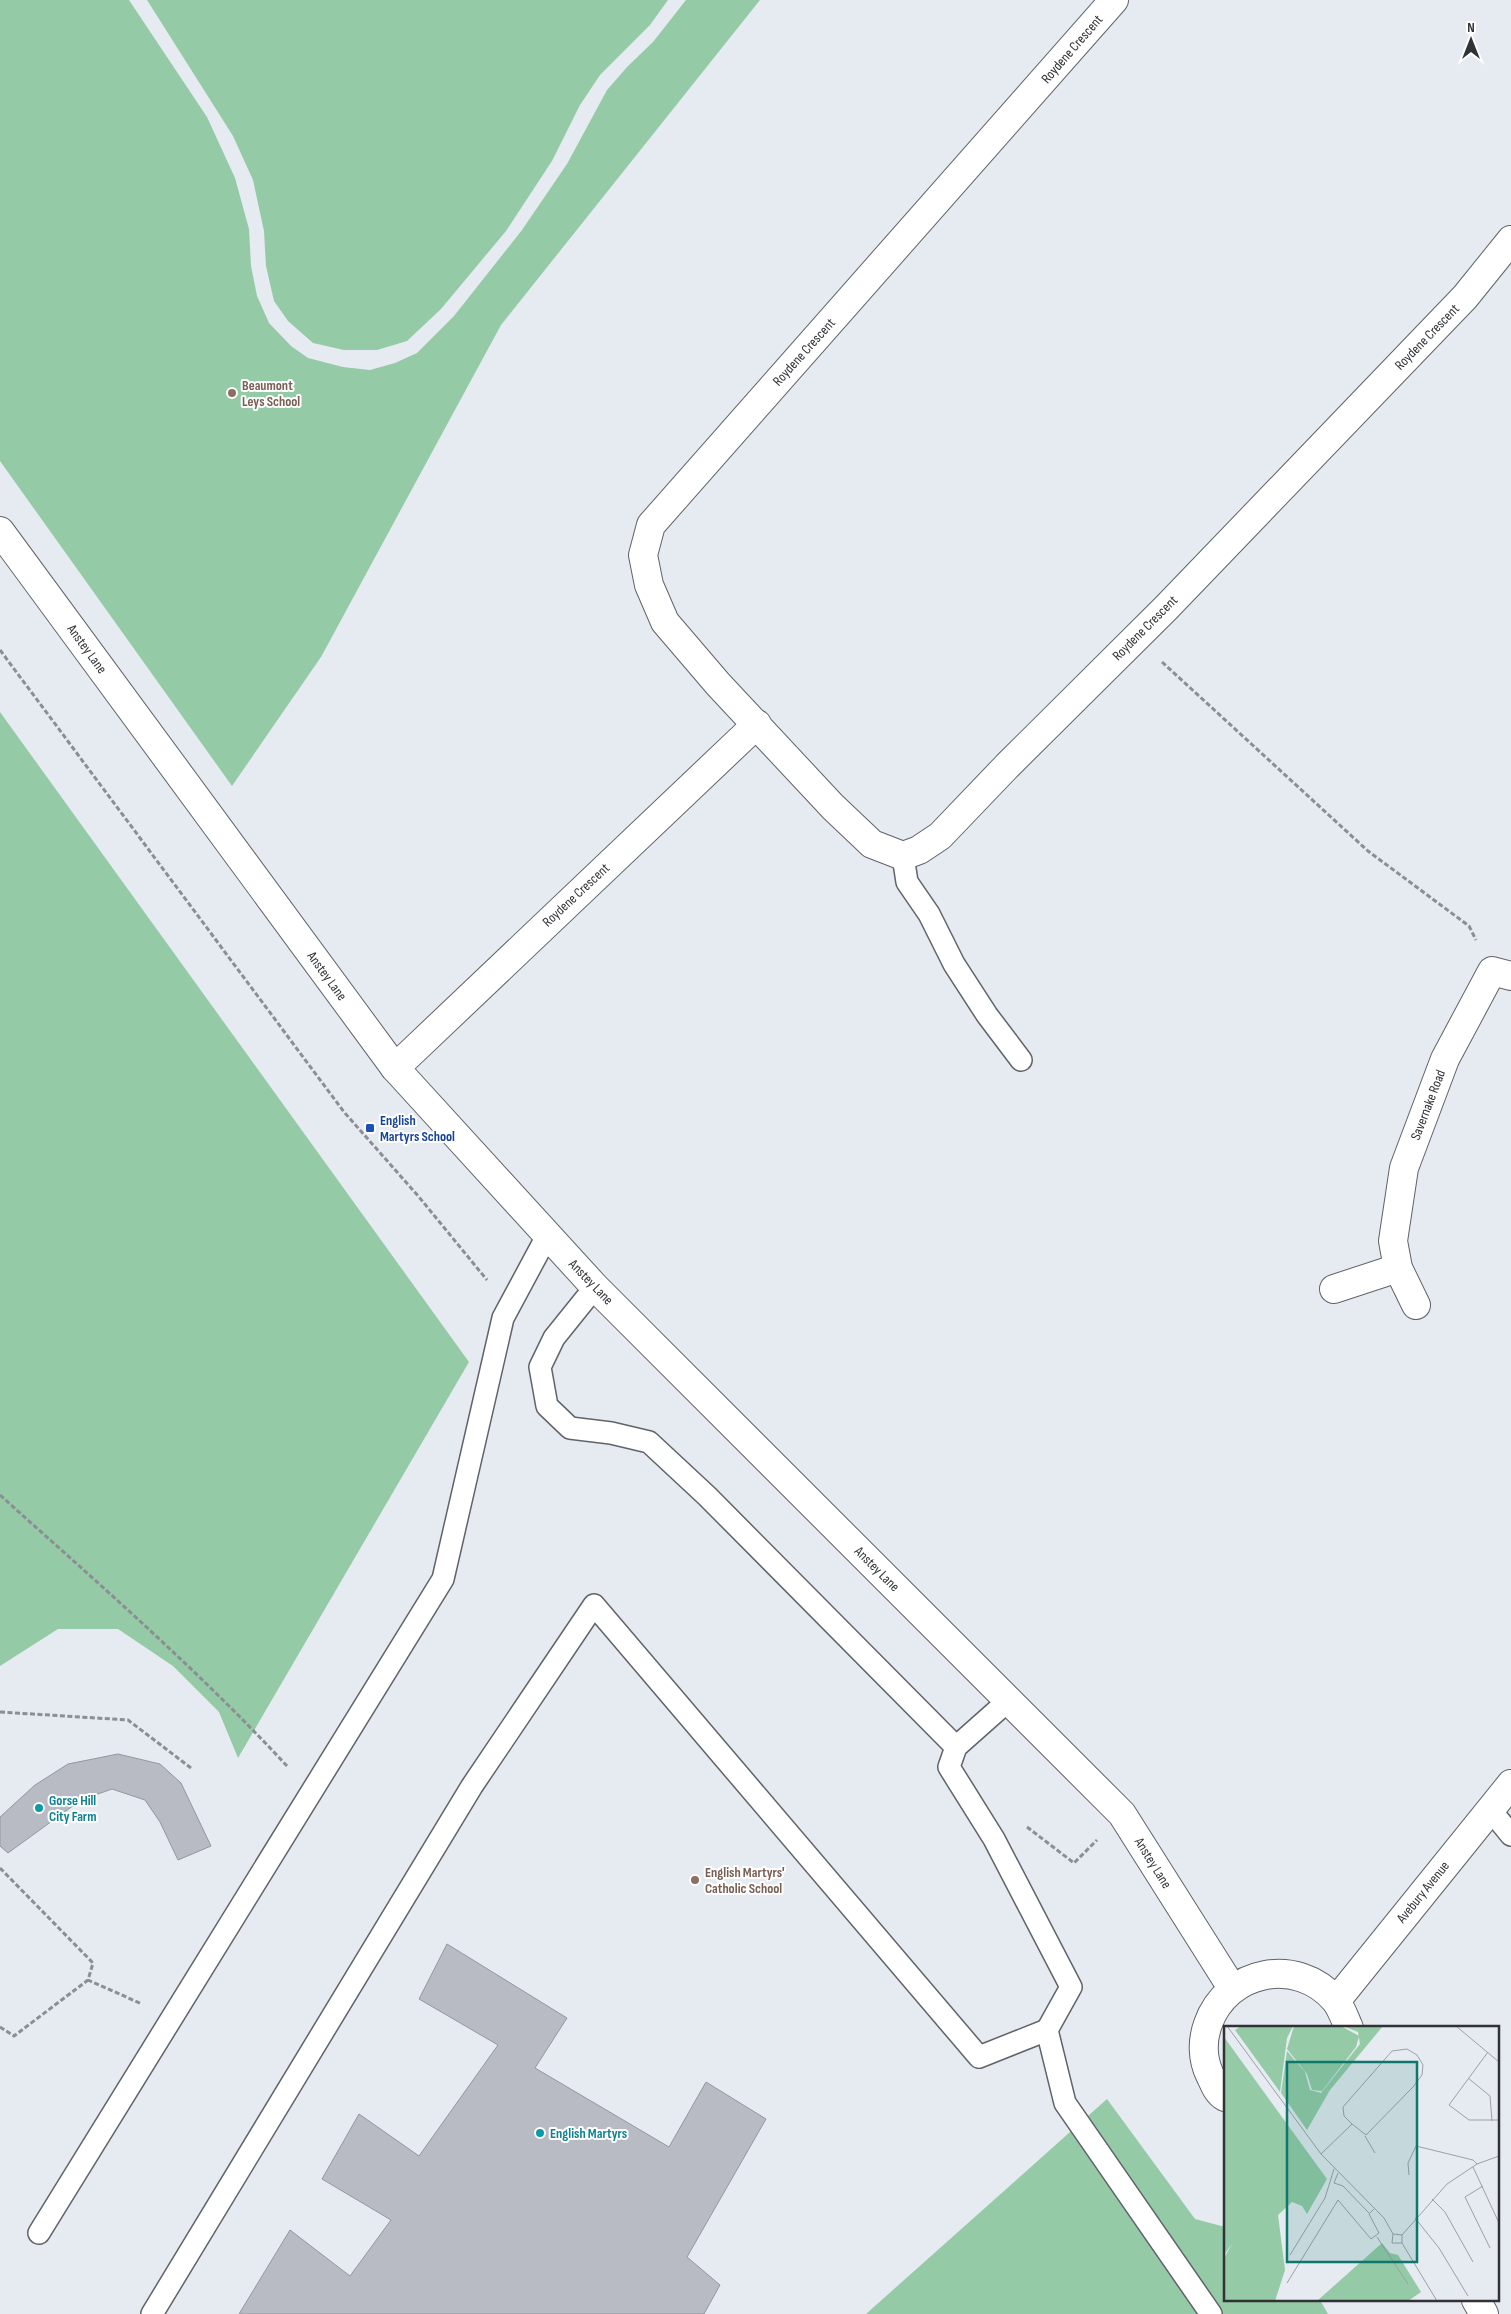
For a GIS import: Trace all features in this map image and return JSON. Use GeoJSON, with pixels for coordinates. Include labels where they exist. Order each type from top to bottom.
{"type":"FeatureCollection","features":[{"type":"Feature","properties":{"kind":"street","name":"Roydene Crescent"},"geometry":{"type":"LineString","coordinates":[[1114,0],[651,525],[643,554],[649,585],[665,622],[718,684],[757,724],[792,766],[872,844],[903,856],[919,850],[940,836],[1135,638],[1465,297],[1511,240]]}},
{"type":"Feature","properties":{"kind":"street","name":"Anstey Lane"},"geometry":{"type":"LineString","coordinates":[[0,531],[395,1068],[595,1287],[1122,1814],[1232,1988]]}},
{"type":"Feature","properties":{"kind":"street","name":"Roydene Crescent"},"geometry":{"type":"LineString","coordinates":[[395,1068],[757,724]]}},
{"type":"Feature","properties":{"kind":"street","name":"Savernake Road"},"geometry":{"type":"LineString","coordinates":[[1416,1305],[1398,1268],[1392,1241],[1404,1168],[1445,1059],[1501,974]]}},
{"type":"Feature","properties":{"kind":"street"},"geometry":{"type":"LineString","coordinates":[[1334,1289],[1398,1268]]}},
{"type":"Feature","properties":{"kind":"street","name":"Avebury Avenue"},"geometry":{"type":"LineString","coordinates":[[1336,2001],[1511,1784]]}},
{"type":"Feature","properties":{"kind":"street"},"geometry":{"type":"LineString","coordinates":[[1224,2096],[1220,2094],[1205,2066],[1203,2037],[1213,2009],[1232,1988],[1263,1975],[1283,1973],[1313,1982],[1336,2001],[1348,2026]]}},
{"type":"Feature","properties":{"kind":"street"},"geometry":{"type":"LineString","coordinates":[[1477,2302],[1484,2314]]}},
{"type":"Feature","properties":{"kind":"lane"},"geometry":{"type":"LineString","coordinates":[[903,856],[907,882],[929,914],[954,964],[987,1015],[1022,1060]]}},
{"type":"Feature","properties":{"kind":"lane"},"geometry":{"type":"LineString","coordinates":[[39,2233],[443,1579],[503,1318],[547,1236]]}},
{"type":"Feature","properties":{"kind":"lane"},"geometry":{"type":"LineString","coordinates":[[595,1287],[554,1338],[540,1367],[547,1406],[570,1428],[611,1432],[649,1442],[707,1496],[956,1747]]}},
{"type":"Feature","properties":{"kind":"lane"},"geometry":{"type":"LineString","coordinates":[[152,2314],[472,1786],[594,1605],[979,2058],[1047,2030],[1071,1987],[994,1838],[949,1767],[956,1747],[1008,1700]]}},
{"type":"Feature","properties":{"kind":"lane"},"geometry":{"type":"LineString","coordinates":[[1490,1808],[1511,1835]]}},
{"type":"Feature","properties":{"kind":"lane"},"geometry":{"type":"LineString","coordinates":[[1047,2030],[1065,2103],[1211,2314]]}},
{"type":"Feature","properties":{"kind":"path"},"geometry":{"type":"LineString","coordinates":[[1135,638],[1368,852],[1469,926],[1501,974]]}},
{"type":"Feature","properties":{"kind":"path"},"geometry":{"type":"LineString","coordinates":[[0,1495],[124,1606],[237,1712],[311,1792]]}},
{"type":"Feature","properties":{"kind":"path"},"geometry":{"type":"LineString","coordinates":[[0,1712],[128,1720],[191,1768]]}},
{"type":"Feature","properties":{"kind":"path"},"geometry":{"type":"LineString","coordinates":[[0,1868],[93,1962],[88,1980],[14,2036],[0,2027]]}},
{"type":"Feature","properties":{"kind":"path"},"geometry":{"type":"LineString","coordinates":[[88,1980],[172,2018]]}},
{"type":"Feature","properties":{"kind":"green space","name":"Beaumont Leys School"},"geometry":{"type":"Polygon","coordinates":[[[0,0],[129,0],[207,117],[235,178],[249,229],[251,266],[257,296],[269,323],[291,346],[308,358],[343,367],[370,370],[395,363],[417,353],[454,316],[522,230],[567,164],[607,90],[653,42],[686,0],[760,0],[501,325],[321,657],[232,786],[0,461],[0,0]]]}},
{"type":"Feature","properties":{"kind":"green space"},"geometry":{"type":"Polygon","coordinates":[[[147,0],[668,0],[650,25],[600,75],[580,105],[552,161],[506,231],[441,309],[407,341],[377,350],[344,350],[313,343],[288,321],[274,301],[266,266],[264,231],[253,180],[233,136],[147,0]]]}},
{"type":"Feature","properties":{"kind":"green space"},"geometry":{"type":"Polygon","coordinates":[[[0,712],[469,1362],[238,1758],[219,1712],[173,1666],[118,1629],[58,1629],[0,1666],[0,712]]]}},
{"type":"Feature","properties":{"kind":"green space"},"geometry":{"type":"Polygon","coordinates":[[[1107,2099],[1195,2219],[1224,2227],[1224,2302],[1321,2302],[1328,2314],[866,2314],[1107,2099]]]}},
{"type":"Feature","properties":{"kind":"building","name":"Gorse Hill City Farm"},"geometry":{"type":"Polygon","coordinates":[[[118,1754],[160,1764],[181,1783],[211,1846],[178,1860],[160,1822],[145,1800],[112,1789],[81,1800],[8,1853],[0,1846],[0,1817],[35,1785],[68,1764],[118,1754]]]}},
{"type":"Feature","properties":{"kind":"building","name":"English Martyrs"},"geometry":{"type":"Polygon","coordinates":[[[447,1944],[567,2018],[535,2068],[669,2147],[706,2082],[766,2119],[687,2257],[720,2285],[704,2314],[239,2314],[290,2230],[350,2276],[391,2220],[322,2179],[359,2114],[419,2156],[498,2045],[419,1999],[447,1944]]]}},
{"type":"Feature","properties":{"kind":"place","name":"Beaumont Leys School"},"geometry":{"type":"Point","coordinates":[232,393]}},
{"type":"Feature","properties":{"kind":"place","name":"English Martyrs School"},"geometry":{"type":"Point","coordinates":[370,1128]}},
{"type":"Feature","properties":{"kind":"place","name":"Gorse Hill City Farm"},"geometry":{"type":"Point","coordinates":[39,1808]}},
{"type":"Feature","properties":{"kind":"place","name":"English Martyrs' Catholic School"},"geometry":{"type":"Point","coordinates":[695,1880]}},
{"type":"Feature","properties":{"kind":"place","name":"English Martyrs"},"geometry":{"type":"Point","coordinates":[540,2133]}}]}
